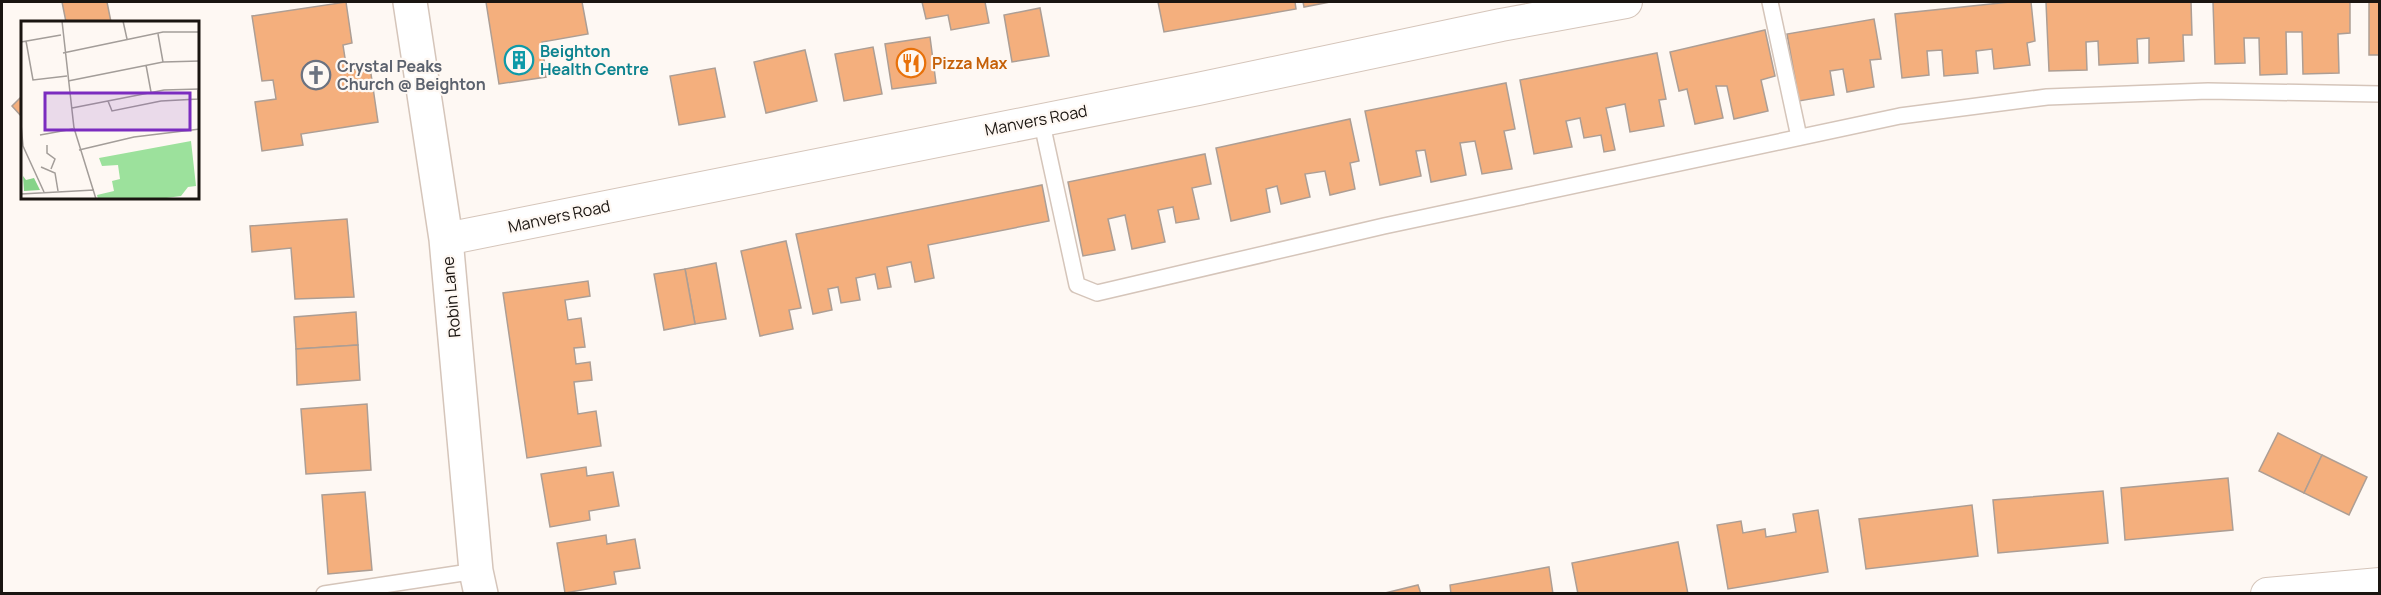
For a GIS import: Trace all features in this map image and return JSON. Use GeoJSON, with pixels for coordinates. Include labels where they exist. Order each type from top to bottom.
{"type":"FeatureCollection","features":[{"type":"Feature","properties":{"kind":"street","name":"Robin Lane"},"geometry":{"type":"LineString","coordinates":[[410,2],[446,239],[478,582]]}},
{"type":"Feature","properties":{"kind":"street","name":"Manvers Road"},"geometry":{"type":"LineString","coordinates":[[446,239],[1198,89],[1501,25],[1626,2]]}},
{"type":"Feature","properties":{"kind":"street"},"geometry":{"type":"LineString","coordinates":[[2267,594],[2379,584]]}},
{"type":"Feature","properties":{"kind":"lane"},"geometry":{"type":"LineString","coordinates":[[1770,2],[1799,138]]}},
{"type":"Feature","properties":{"kind":"lane"},"geometry":{"type":"LineString","coordinates":[[1041,119],[1077,285],[1097,293],[1383,226],[1900,116],[2047,97],[2208,91],[2379,94]]}},
{"type":"Feature","properties":{"kind":"lane"},"geometry":{"type":"LineString","coordinates":[[324,594],[478,582]]}},
{"type":"Feature","properties":{"kind":"building"},"geometry":{"type":"Polygon","coordinates":[[[62,2],[107,2],[111,21],[66,21],[62,2]]]}},
{"type":"Feature","properties":{"kind":"building","name":"Crystal Peaks Church @ Beighton"},"geometry":{"type":"Polygon","coordinates":[[[346,2],[352,43],[343,45],[347,71],[370,67],[378,122],[301,134],[303,145],[262,151],[255,102],[276,99],[273,80],[262,81],[252,16],[346,2]]]}},
{"type":"Feature","properties":{"kind":"building","name":"Beighton Health Centre"},"geometry":{"type":"Polygon","coordinates":[[[486,2],[582,2],[588,34],[542,42],[546,77],[499,84],[486,2]]]}},
{"type":"Feature","properties":{"kind":"building"},"geometry":{"type":"Polygon","coordinates":[[[922,2],[985,2],[989,23],[951,30],[948,15],[926,19],[922,2]]]}},
{"type":"Feature","properties":{"kind":"building"},"geometry":{"type":"Polygon","coordinates":[[[1158,2],[1295,2],[1296,9],[1164,32],[1158,2]]]}},
{"type":"Feature","properties":{"kind":"building"},"geometry":{"type":"Polygon","coordinates":[[[1303,2],[1330,2],[1304,7],[1303,2]]]}},
{"type":"Feature","properties":{"kind":"building"},"geometry":{"type":"Polygon","coordinates":[[[2010,2],[2031,2],[2035,41],[2027,43],[2030,65],[1994,69],[1992,49],[1976,51],[1978,73],[1944,76],[1942,50],[1927,51],[1929,75],[1902,78],[1895,14],[2010,2]]]}},
{"type":"Feature","properties":{"kind":"building"},"geometry":{"type":"Polygon","coordinates":[[[2046,2],[2191,2],[2192,35],[2183,35],[2184,61],[2149,63],[2149,38],[2137,39],[2138,63],[2099,65],[2098,41],[2086,42],[2087,70],[2049,71],[2046,2]]]}},
{"type":"Feature","properties":{"kind":"building"},"geometry":{"type":"Polygon","coordinates":[[[2213,2],[2350,2],[2350,33],[2338,34],[2339,73],[2303,74],[2302,32],[2286,32],[2287,74],[2260,75],[2259,38],[2244,38],[2245,63],[2215,64],[2213,2]]]}},
{"type":"Feature","properties":{"kind":"building"},"geometry":{"type":"Polygon","coordinates":[[[2369,2],[2380,2],[2380,55],[2369,55],[2369,2]]]}},
{"type":"Feature","properties":{"kind":"building"},"geometry":{"type":"Polygon","coordinates":[[[1040,8],[1049,56],[1012,62],[1004,15],[1040,8]]]}},
{"type":"Feature","properties":{"kind":"building"},"geometry":{"type":"Polygon","coordinates":[[[1874,19],[1881,59],[1870,60],[1874,87],[1847,92],[1843,69],[1830,71],[1834,95],[1799,101],[1787,34],[1874,19]]]}},
{"type":"Feature","properties":{"kind":"building"},"geometry":{"type":"Polygon","coordinates":[[[1765,30],[1775,76],[1761,80],[1768,111],[1734,119],[1727,86],[1716,86],[1723,118],[1695,124],[1687,89],[1679,91],[1670,52],[1765,30]]]}},
{"type":"Feature","properties":{"kind":"building","name":"Pizza Max"},"geometry":{"type":"Polygon","coordinates":[[[930,37],[936,83],[892,89],[885,44],[930,37]]]}},
{"type":"Feature","properties":{"kind":"building"},"geometry":{"type":"Polygon","coordinates":[[[873,47],[882,94],[844,101],[835,54],[873,47]]]}},
{"type":"Feature","properties":{"kind":"building"},"geometry":{"type":"Polygon","coordinates":[[[805,50],[817,101],[766,113],[754,62],[805,50]]]}},
{"type":"Feature","properties":{"kind":"building"},"geometry":{"type":"Polygon","coordinates":[[[1657,53],[1666,99],[1659,100],[1664,126],[1630,132],[1625,104],[1606,108],[1615,150],[1604,152],[1601,135],[1584,138],[1580,118],[1566,121],[1572,147],[1534,154],[1520,80],[1657,53]]]}},
{"type":"Feature","properties":{"kind":"building"},"geometry":{"type":"Polygon","coordinates":[[[715,68],[725,117],[679,125],[670,76],[715,68]]]}},
{"type":"Feature","properties":{"kind":"building"},"geometry":{"type":"Polygon","coordinates":[[[1506,83],[1515,129],[1504,131],[1512,169],[1482,174],[1475,141],[1460,143],[1466,175],[1431,182],[1425,150],[1416,151],[1421,176],[1380,185],[1365,111],[1506,83]]]}},
{"type":"Feature","properties":{"kind":"building"},"geometry":{"type":"Polygon","coordinates":[[[21,97],[21,116],[12,106],[21,97]]]}},
{"type":"Feature","properties":{"kind":"building"},"geometry":{"type":"Polygon","coordinates":[[[1350,119],[1359,161],[1350,163],[1355,189],[1330,195],[1325,171],[1305,174],[1310,197],[1281,204],[1277,186],[1266,189],[1270,212],[1231,221],[1216,148],[1350,119]]]}},
{"type":"Feature","properties":{"kind":"building"},"geometry":{"type":"Polygon","coordinates":[[[1205,154],[1211,184],[1192,188],[1199,219],[1176,223],[1173,207],[1158,210],[1165,242],[1132,249],[1125,215],[1108,219],[1115,250],[1083,256],[1068,182],[1205,154]]]}},
{"type":"Feature","properties":{"kind":"building"},"geometry":{"type":"Polygon","coordinates":[[[1042,185],[1049,221],[928,245],[934,278],[915,282],[911,262],[887,267],[891,287],[878,289],[875,274],[856,278],[860,300],[841,303],[838,287],[828,289],[832,310],[813,314],[796,234],[1042,185]]]}},
{"type":"Feature","properties":{"kind":"building"},"geometry":{"type":"Polygon","coordinates":[[[347,219],[354,297],[295,299],[291,248],[252,252],[250,226],[347,219]]]}},
{"type":"Feature","properties":{"kind":"building"},"geometry":{"type":"Polygon","coordinates":[[[786,241],[801,308],[789,310],[793,329],[760,336],[741,251],[786,241]]]}},
{"type":"Feature","properties":{"kind":"building"},"geometry":{"type":"Polygon","coordinates":[[[716,263],[726,319],[695,324],[685,269],[716,263]]]}},
{"type":"Feature","properties":{"kind":"building"},"geometry":{"type":"Polygon","coordinates":[[[685,269],[695,324],[664,330],[654,274],[685,269]]]}},
{"type":"Feature","properties":{"kind":"building"},"geometry":{"type":"Polygon","coordinates":[[[588,281],[590,296],[565,300],[568,320],[581,318],[585,347],[574,348],[576,364],[590,362],[592,380],[574,382],[578,414],[596,411],[601,446],[527,458],[503,293],[588,281]]]}},
{"type":"Feature","properties":{"kind":"building"},"geometry":{"type":"Polygon","coordinates":[[[356,312],[358,345],[296,349],[294,317],[356,312]]]}},
{"type":"Feature","properties":{"kind":"building"},"geometry":{"type":"Polygon","coordinates":[[[358,345],[360,380],[297,385],[296,349],[358,345]]]}},
{"type":"Feature","properties":{"kind":"building"},"geometry":{"type":"Polygon","coordinates":[[[367,404],[371,470],[306,474],[301,409],[367,404]]]}},
{"type":"Feature","properties":{"kind":"building"},"geometry":{"type":"Polygon","coordinates":[[[2278,433],[2322,455],[2304,493],[2259,471],[2278,433]]]}},
{"type":"Feature","properties":{"kind":"building"},"geometry":{"type":"Polygon","coordinates":[[[2322,455],[2367,477],[2349,515],[2304,493],[2322,455]]]}},
{"type":"Feature","properties":{"kind":"building"},"geometry":{"type":"Polygon","coordinates":[[[586,467],[587,476],[613,472],[619,506],[589,511],[590,520],[550,527],[541,474],[586,467]]]}},
{"type":"Feature","properties":{"kind":"building"},"geometry":{"type":"Polygon","coordinates":[[[2228,478],[2233,530],[2125,540],[2121,488],[2228,478]]]}},
{"type":"Feature","properties":{"kind":"building"},"geometry":{"type":"Polygon","coordinates":[[[2103,491],[2108,543],[1998,553],[1993,500],[2103,491]]]}},
{"type":"Feature","properties":{"kind":"building"},"geometry":{"type":"Polygon","coordinates":[[[365,492],[372,570],[328,574],[322,495],[365,492]]]}},
{"type":"Feature","properties":{"kind":"building"},"geometry":{"type":"Polygon","coordinates":[[[1972,505],[1978,556],[1866,569],[1859,519],[1972,505]]]}},
{"type":"Feature","properties":{"kind":"building"},"geometry":{"type":"Polygon","coordinates":[[[1818,510],[1828,572],[1728,589],[1717,525],[1741,521],[1743,533],[1765,529],[1766,537],[1796,532],[1793,514],[1818,510]]]}},
{"type":"Feature","properties":{"kind":"building"},"geometry":{"type":"Polygon","coordinates":[[[606,535],[607,544],[635,539],[640,568],[614,572],[616,584],[565,593],[557,543],[606,535]]]}},
{"type":"Feature","properties":{"kind":"building"},"geometry":{"type":"Polygon","coordinates":[[[1678,542],[1688,594],[1578,594],[1572,563],[1678,542]]]}},
{"type":"Feature","properties":{"kind":"building"},"geometry":{"type":"Polygon","coordinates":[[[1549,567],[1553,594],[1451,594],[1450,585],[1549,567]]]}},
{"type":"Feature","properties":{"kind":"building"},"geometry":{"type":"Polygon","coordinates":[[[1418,585],[1421,594],[1381,594],[1418,585]]]}},
{"type":"Feature","properties":{"kind":"place","name":"Beighton Health Centre"},"geometry":{"type":"Point","coordinates":[519,60]}},
{"type":"Feature","properties":{"kind":"place","name":"Pizza Max"},"geometry":{"type":"Point","coordinates":[911,63]}},
{"type":"Feature","properties":{"kind":"place","name":"Crystal Peaks Church @ Beighton"},"geometry":{"type":"Point","coordinates":[316,75]}}]}
